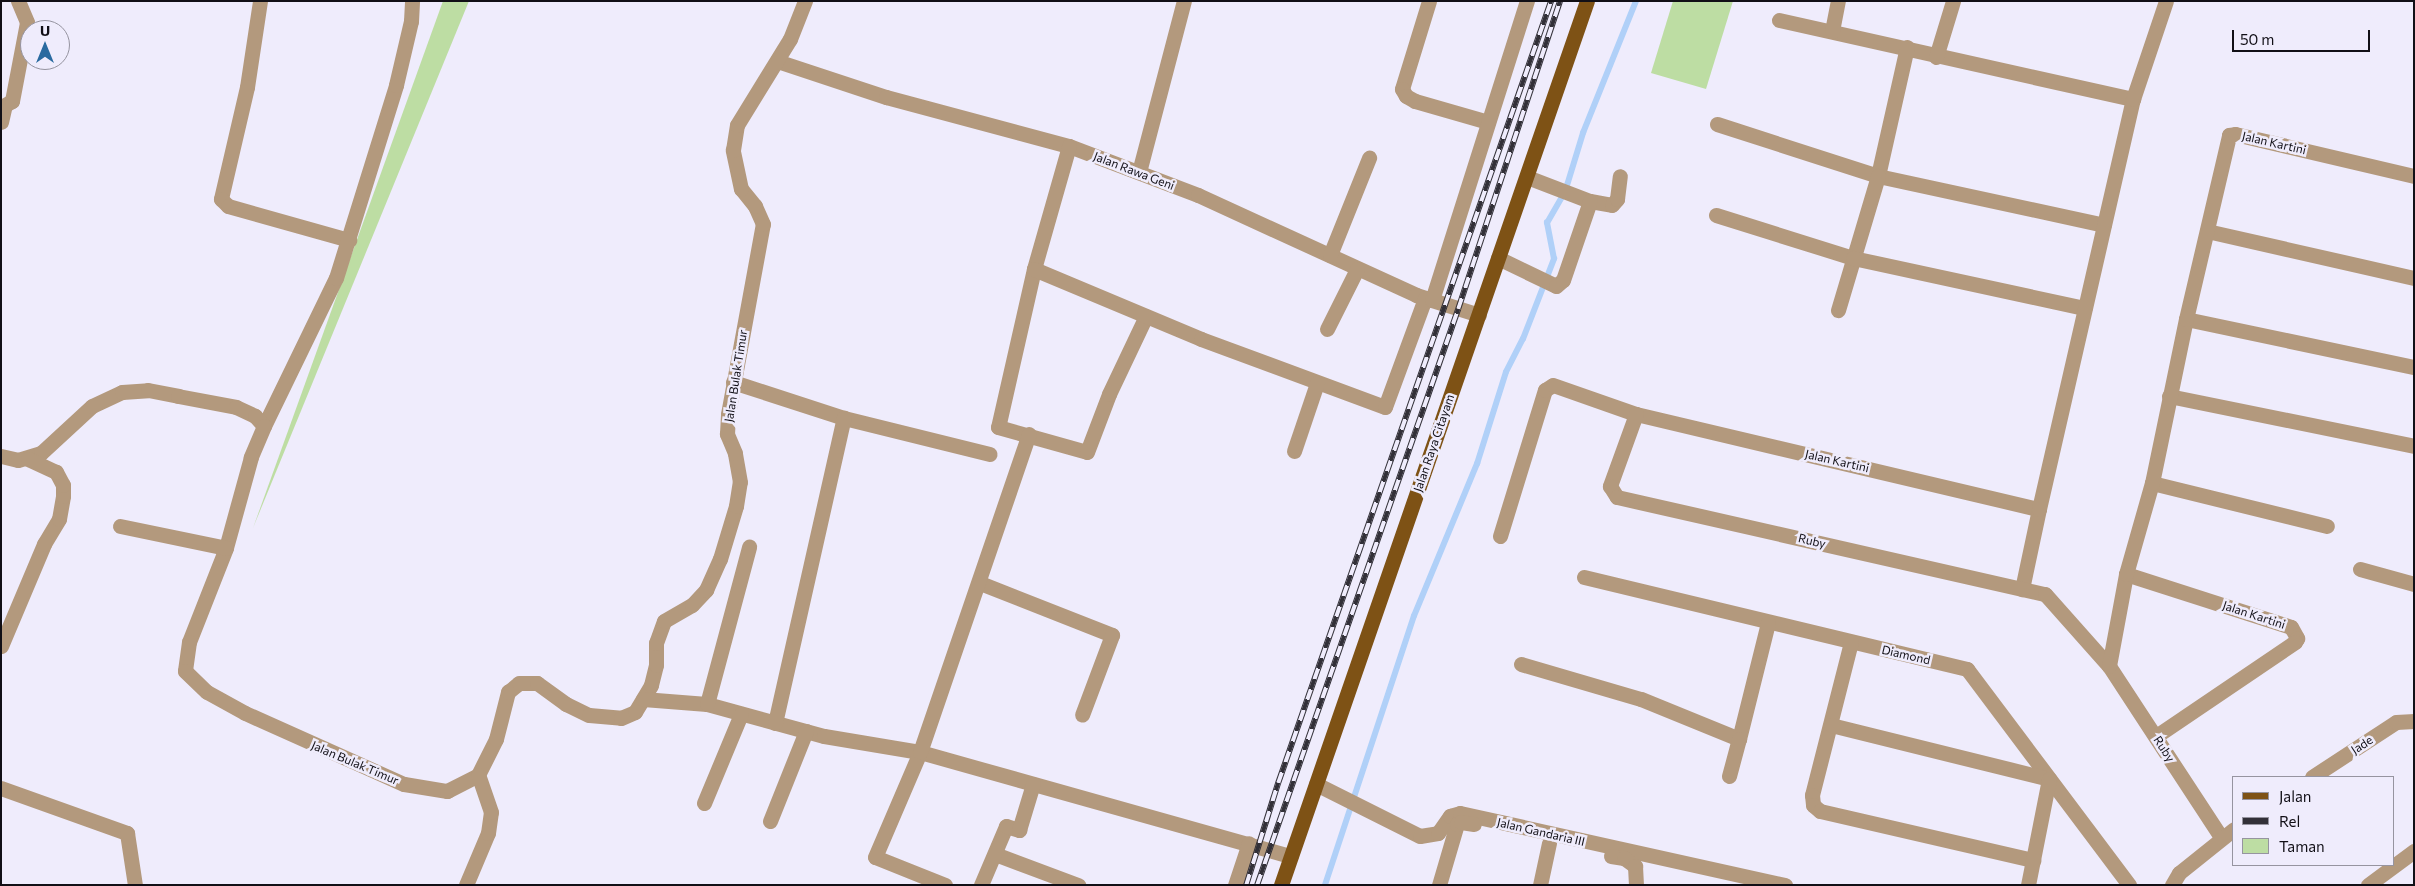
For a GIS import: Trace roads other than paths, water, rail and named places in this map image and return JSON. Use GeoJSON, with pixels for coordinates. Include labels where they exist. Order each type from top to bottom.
{"type":"FeatureCollection","features":[{"type":"Feature","properties":{"kind":"main road","name":"Jalan Raya Citayam"},"geometry":{"type":"LineString","coordinates":[[1281,885],[1587,1]]}},
{"type":"Feature","properties":{"kind":"street"},"geometry":{"type":"LineString","coordinates":[[1,122],[5,105],[12,101],[27,22],[18,1]]}},
{"type":"Feature","properties":{"kind":"street"},"geometry":{"type":"LineString","coordinates":[[260,1],[247,87],[221,199],[228,206],[349,240]]}},
{"type":"Feature","properties":{"kind":"street","name":"Jalan Bulak Timur"},"geometry":{"type":"LineString","coordinates":[[412,1],[411,20],[396,85],[349,240],[327,299],[264,426],[251,458],[226,548],[189,642],[183,664],[189,678],[245,713],[404,784],[447,791],[478,775],[496,740],[508,692],[519,683],[537,683],[566,704],[589,715],[607,719],[621,718],[635,712],[651,684],[656,665],[656,643],[664,621],[692,605],[706,590],[720,559],[736,506],[740,482],[735,453],[727,434],[733,382],[763,224],[756,206],[741,189],[732,150],[736,125],[790,39],[805,1]]}},
{"type":"Feature","properties":{"kind":"street"},"geometry":{"type":"LineString","coordinates":[[1138,172],[1184,1]]}},
{"type":"Feature","properties":{"kind":"street"},"geometry":{"type":"LineString","coordinates":[[1429,1],[1402,89],[1406,96],[1415,101],[1488,122]]}},
{"type":"Feature","properties":{"kind":"street"},"geometry":{"type":"LineString","coordinates":[[1034,269],[1146,316],[1317,383],[1385,407],[1428,299],[1527,1]]}},
{"type":"Feature","properties":{"kind":"street"},"geometry":{"type":"LineString","coordinates":[[1832,32],[1838,1]]}},
{"type":"Feature","properties":{"kind":"street"},"geometry":{"type":"LineString","coordinates":[[1936,57],[1953,1]]}},
{"type":"Feature","properties":{"kind":"street"},"geometry":{"type":"LineString","coordinates":[[2022,589],[2133,99],[2166,1]]}},
{"type":"Feature","properties":{"kind":"street"},"geometry":{"type":"LineString","coordinates":[[1779,20],[1907,47],[1936,57],[2133,99]]}},
{"type":"Feature","properties":{"kind":"street"},"geometry":{"type":"LineString","coordinates":[[1838,310],[1878,176],[1907,47]]}},
{"type":"Feature","properties":{"kind":"street","name":"Jalan Rawa Geni"},"geometry":{"type":"LineString","coordinates":[[777,61],[886,97],[1069,146],[1138,172],[1330,254],[1357,269],[1428,299],[1479,315]]}},
{"type":"Feature","properties":{"kind":"street"},"geometry":{"type":"LineString","coordinates":[[1717,124],[1878,176],[2104,225]]}},
{"type":"Feature","properties":{"kind":"street","name":"Jalan Kartini"},"geometry":{"type":"LineString","coordinates":[[2109,666],[2126,574],[2152,483],[2186,319],[2229,135],[2235,134],[2414,176]]}},
{"type":"Feature","properties":{"kind":"street"},"geometry":{"type":"LineString","coordinates":[[1069,146],[1034,269],[997,423],[1003,429],[1029,434],[1087,452],[1109,394],[1146,316]]}},
{"type":"Feature","properties":{"kind":"street"},"geometry":{"type":"LineString","coordinates":[[1330,254],[1369,158]]}},
{"type":"Feature","properties":{"kind":"street"},"geometry":{"type":"LineString","coordinates":[[1526,177],[1590,201],[1614,204],[1620,176]]}},
{"type":"Feature","properties":{"kind":"street"},"geometry":{"type":"LineString","coordinates":[[1498,258],[1548,284],[1556,286],[1564,280],[1590,201]]}},
{"type":"Feature","properties":{"kind":"street"},"geometry":{"type":"LineString","coordinates":[[1716,215],[1853,258],[2086,308]]}},
{"type":"Feature","properties":{"kind":"street"},"geometry":{"type":"LineString","coordinates":[[2207,231],[2414,278]]}},
{"type":"Feature","properties":{"kind":"street"},"geometry":{"type":"LineString","coordinates":[[1327,329],[1357,269]]}},
{"type":"Feature","properties":{"kind":"street"},"geometry":{"type":"LineString","coordinates":[[2186,319],[2414,367]]}},
{"type":"Feature","properties":{"kind":"street"},"geometry":{"type":"LineString","coordinates":[[733,382],[844,418],[990,454]]}},
{"type":"Feature","properties":{"kind":"street"},"geometry":{"type":"LineString","coordinates":[[1294,451],[1317,383]]}},
{"type":"Feature","properties":{"kind":"street"},"geometry":{"type":"LineString","coordinates":[[1500,536],[1546,390],[1553,386],[1636,414]]}},
{"type":"Feature","properties":{"kind":"street"},"geometry":{"type":"LineString","coordinates":[[28,459],[41,453],[92,406],[122,392],[148,390],[236,408],[255,416],[264,426]]}},
{"type":"Feature","properties":{"kind":"street"},"geometry":{"type":"LineString","coordinates":[[2169,396],[2414,446]]}},
{"type":"Feature","properties":{"kind":"street","name":"Jalan Kartini"},"geometry":{"type":"LineString","coordinates":[[1636,414],[2039,509]]}},
{"type":"Feature","properties":{"kind":"street","name":"Ruby"},"geometry":{"type":"LineString","coordinates":[[1636,414],[1610,486],[1617,497],[2044,594],[2052,599],[2109,666],[2156,736],[2228,833]]}},
{"type":"Feature","properties":{"kind":"street"},"geometry":{"type":"LineString","coordinates":[[775,723],[844,418]]}},
{"type":"Feature","properties":{"kind":"street"},"geometry":{"type":"LineString","coordinates":[[945,885],[875,857],[920,752],[980,583],[1029,434]]}},
{"type":"Feature","properties":{"kind":"street"},"geometry":{"type":"LineString","coordinates":[[1,456],[28,459],[56,472],[63,485],[59,518],[44,544],[1,646]]}},
{"type":"Feature","properties":{"kind":"street"},"geometry":{"type":"LineString","coordinates":[[2152,483],[2327,526]]}},
{"type":"Feature","properties":{"kind":"street"},"geometry":{"type":"LineString","coordinates":[[120,526],[226,548]]}},
{"type":"Feature","properties":{"kind":"street"},"geometry":{"type":"LineString","coordinates":[[707,704],[749,547]]}},
{"type":"Feature","properties":{"kind":"street"},"geometry":{"type":"LineString","coordinates":[[2360,569],[2414,584]]}},
{"type":"Feature","properties":{"kind":"street","name":"Jalan Kartini"},"geometry":{"type":"LineString","coordinates":[[2126,574],[2291,626],[2297,638],[2296,642],[2156,736]]}},
{"type":"Feature","properties":{"kind":"street","name":"Diamond"},"geometry":{"type":"LineString","coordinates":[[1584,577],[1768,623],[1967,669],[2129,885]]}},
{"type":"Feature","properties":{"kind":"street"},"geometry":{"type":"LineString","coordinates":[[980,583],[1112,635],[1082,715]]}},
{"type":"Feature","properties":{"kind":"street"},"geometry":{"type":"LineString","coordinates":[[1729,776],[1768,623]]}},
{"type":"Feature","properties":{"kind":"street"},"geometry":{"type":"LineString","coordinates":[[1851,642],[1812,795],[1813,805],[1820,812],[2033,860]]}},
{"type":"Feature","properties":{"kind":"street"},"geometry":{"type":"LineString","coordinates":[[1521,664],[1641,698],[1739,739]]}},
{"type":"Feature","properties":{"kind":"street"},"geometry":{"type":"LineString","coordinates":[[643,698],[707,704],[806,731],[920,752],[1291,856]]}},
{"type":"Feature","properties":{"kind":"street"},"geometry":{"type":"LineString","coordinates":[[704,803],[741,714]]}},
{"type":"Feature","properties":{"kind":"street","name":"Jade"},"geometry":{"type":"LineString","coordinates":[[2314,776],[2396,722],[2414,721]]}},
{"type":"Feature","properties":{"kind":"street"},"geometry":{"type":"LineString","coordinates":[[1831,725],[2049,779],[2028,885]]}},
{"type":"Feature","properties":{"kind":"street"},"geometry":{"type":"LineString","coordinates":[[770,821],[806,731]]}},
{"type":"Feature","properties":{"kind":"street"},"geometry":{"type":"LineString","coordinates":[[466,885],[488,832],[491,812],[478,775]]}},
{"type":"Feature","properties":{"kind":"street"},"geometry":{"type":"LineString","coordinates":[[981,885],[1006,826],[1019,830],[1033,784]]}},
{"type":"Feature","properties":{"kind":"street","name":"Jalan Gandaria III"},"geometry":{"type":"LineString","coordinates":[[1316,784],[1420,836],[1438,834],[1450,816],[1460,813],[1785,885]]}},
{"type":"Feature","properties":{"kind":"street"},"geometry":{"type":"LineString","coordinates":[[1,788],[127,832],[135,885]]}},
{"type":"Feature","properties":{"kind":"street"},"geometry":{"type":"LineString","coordinates":[[1439,885],[1458,822],[1624,858],[1635,866],[1636,885]]}},
{"type":"Feature","properties":{"kind":"street"},"geometry":{"type":"LineString","coordinates":[[2172,885],[2180,873],[2228,833]]}},
{"type":"Feature","properties":{"kind":"street"},"geometry":{"type":"LineString","coordinates":[[1235,885],[1249,843]]}},
{"type":"Feature","properties":{"kind":"street"},"geometry":{"type":"LineString","coordinates":[[1540,885],[1549,843]]}},
{"type":"Feature","properties":{"kind":"street"},"geometry":{"type":"LineString","coordinates":[[2395,866],[2414,852]]}},
{"type":"Feature","properties":{"kind":"street"},"geometry":{"type":"LineString","coordinates":[[995,854],[1078,885]]}},
{"type":"Feature","properties":{"kind":"street"},"geometry":{"type":"LineString","coordinates":[[2368,885],[2394,866]]}},
{"type":"Feature","properties":{"kind":"waterway"},"geometry":{"type":"LineString","coordinates":[[1325,885],[1414,616],[1477,464],[1506,372],[1523,339],[1554,259],[1547,223],[1565,192],[1583,133],[1636,1]]}},
{"type":"Feature","properties":{"kind":"railway"},"geometry":{"type":"LineString","coordinates":[[1246,885],[1278,783],[1551,1]]}},
{"type":"Feature","properties":{"kind":"railway"},"geometry":{"type":"LineString","coordinates":[[1257,885],[1458,309],[1560,1]]}}]}
